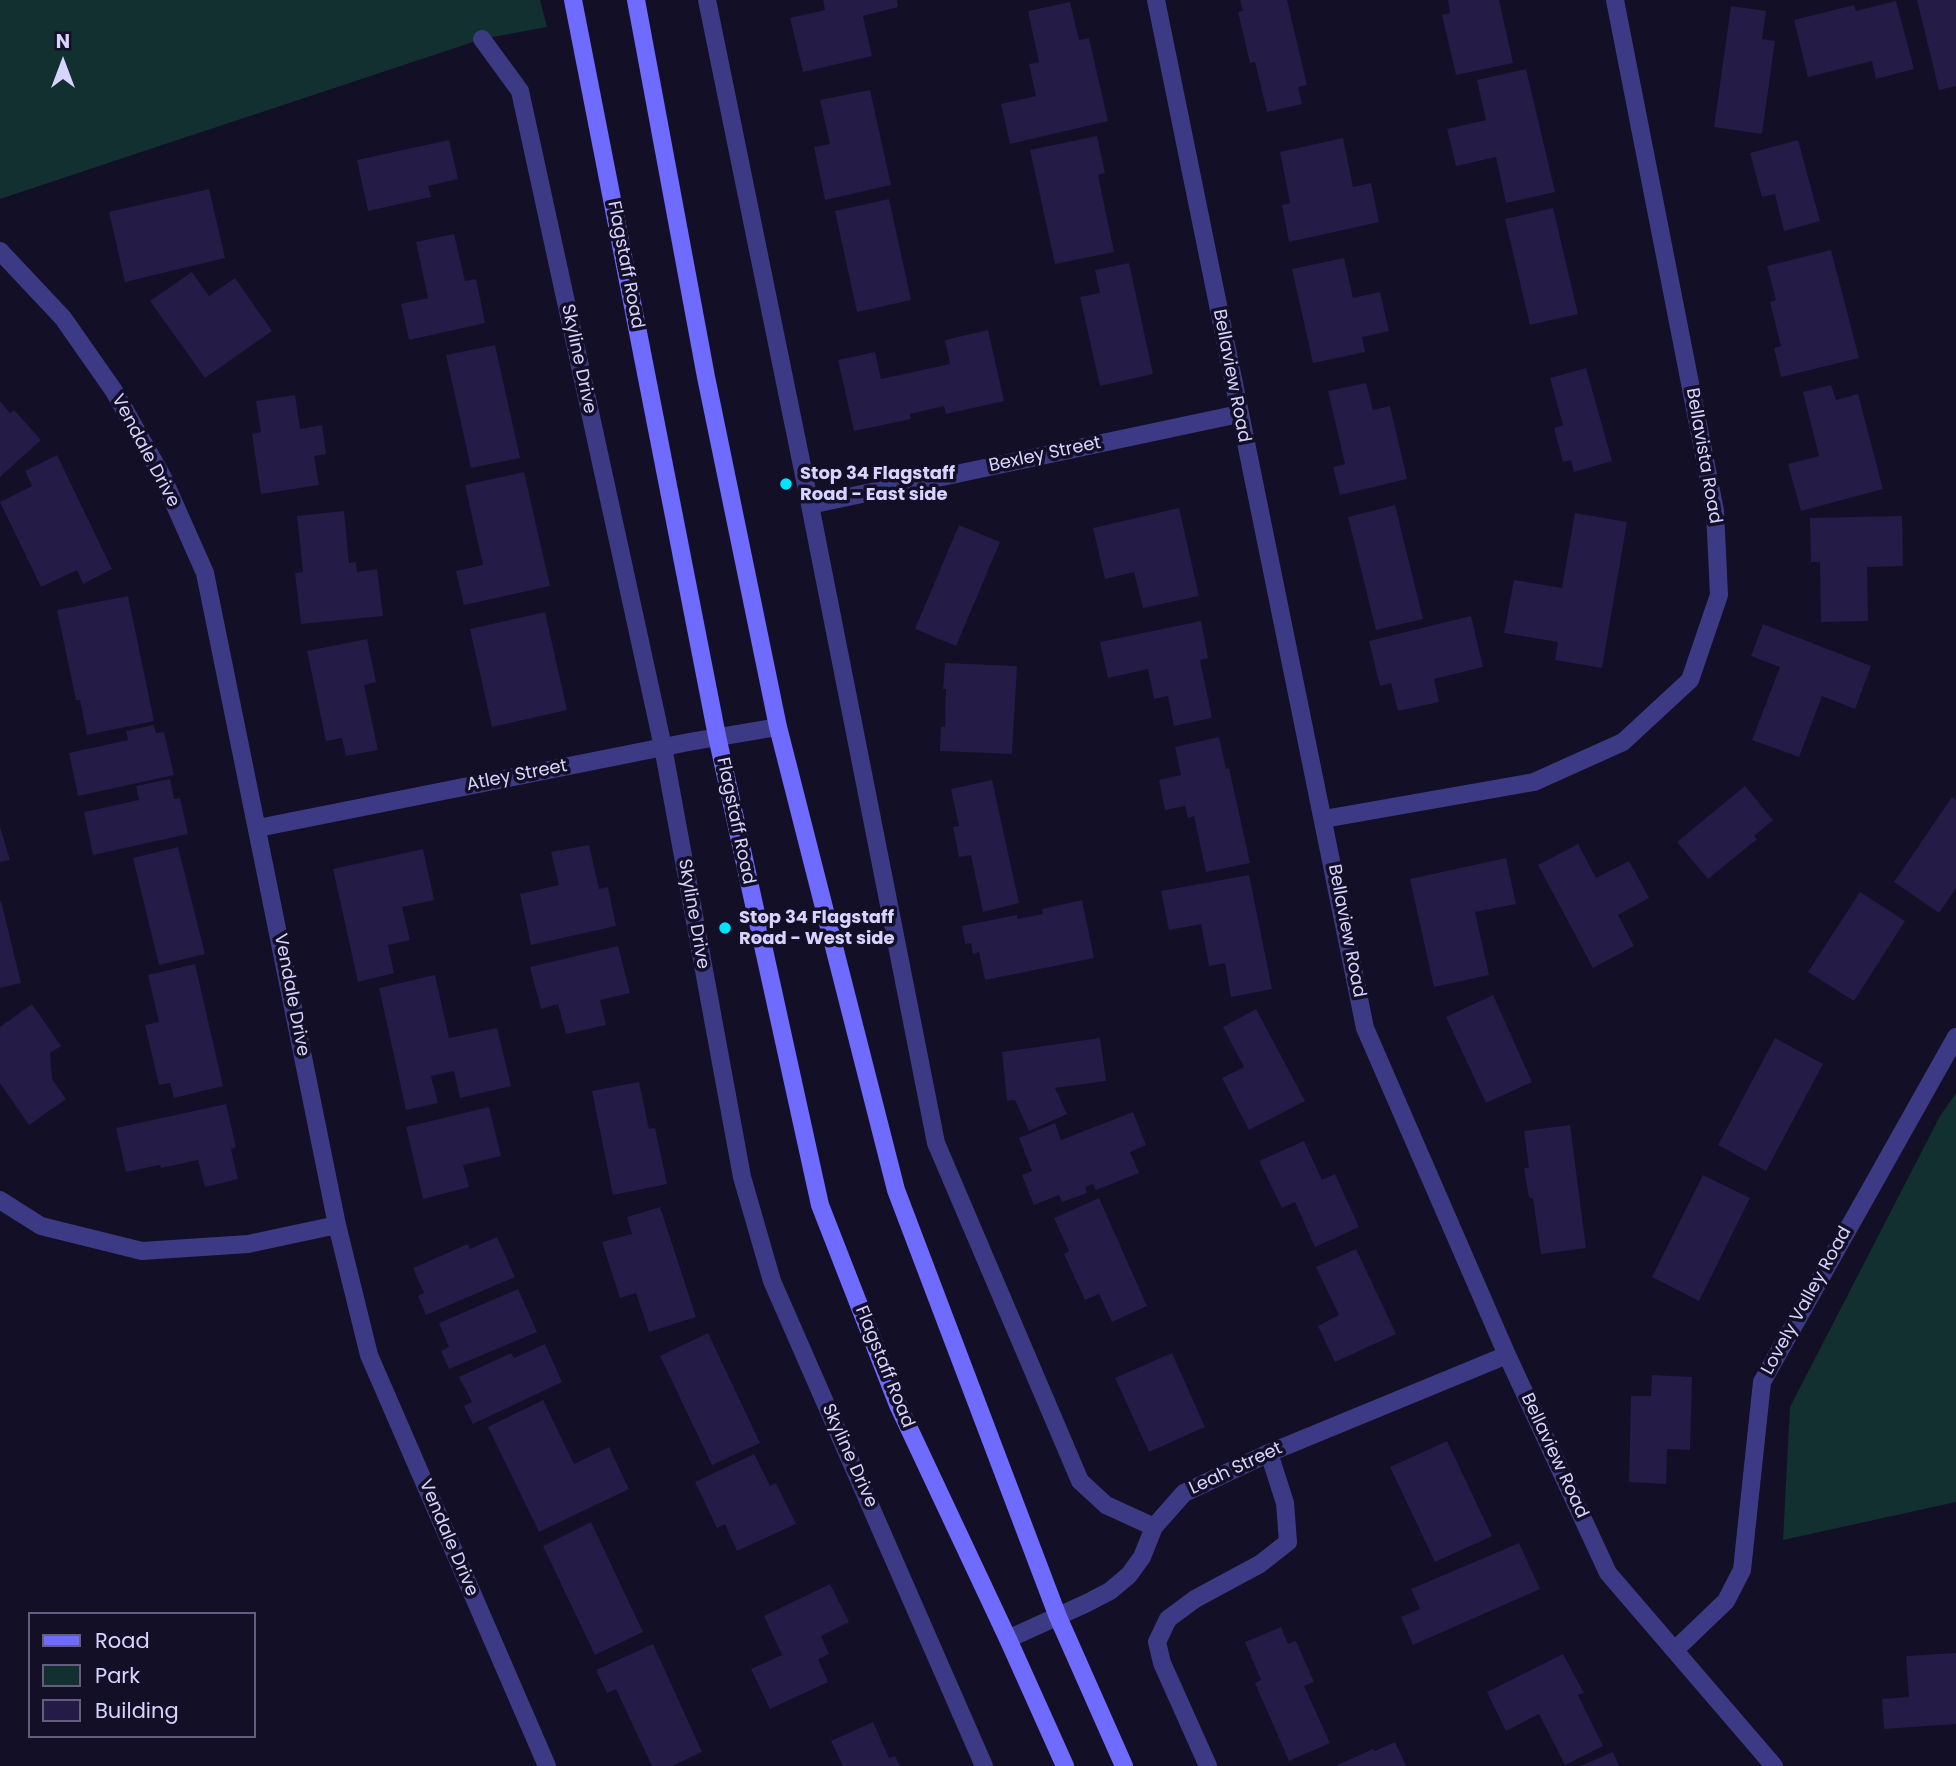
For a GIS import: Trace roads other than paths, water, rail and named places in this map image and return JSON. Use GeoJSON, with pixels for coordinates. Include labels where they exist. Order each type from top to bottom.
{"type":"FeatureCollection","features":[{"type":"Feature","properties":{"kind":"main road","name":"Flagstaff Road"},"geometry":{"type":"LineString","coordinates":[[573,0],[717,736],[820,1205],[898,1405],[1009,1639],[1065,1766]]}},
{"type":"Feature","properties":{"kind":"main road"},"geometry":{"type":"LineString","coordinates":[[636,0],[706,377],[778,727],[896,1190],[1058,1617],[1124,1766]]}},
{"type":"Feature","properties":{"kind":"street"},"geometry":{"type":"LineString","coordinates":[[706,0],[810,505],[936,1143],[1080,1481],[1106,1505],[1154,1527]]}},
{"type":"Feature","properties":{"kind":"street","name":"Bellaview Road"},"geometry":{"type":"LineString","coordinates":[[1156,0],[1365,1028],[1507,1355],[1608,1573],[1774,1766]]}},
{"type":"Feature","properties":{"kind":"street","name":"Bellavista Road"},"geometry":{"type":"LineString","coordinates":[[1324,819],[1534,782],[1623,742],[1690,680],[1719,595],[1716,511],[1615,0]]}},
{"type":"Feature","properties":{"kind":"street","name":"Skyline Drive"},"geometry":{"type":"LineString","coordinates":[[482,39],[520,91],[663,747],[742,1177],[772,1281],[984,1766]]}},
{"type":"Feature","properties":{"kind":"street","name":"Vendale Drive"},"geometry":{"type":"LineString","coordinates":[[0,251],[70,328],[114,391],[162,476],[205,573],[337,1225],[369,1355],[547,1766]]}},
{"type":"Feature","properties":{"kind":"street","name":"Bexley Street"},"geometry":{"type":"LineString","coordinates":[[810,505],[1239,414]]}},
{"type":"Feature","properties":{"kind":"street","name":"Atley Street"},"geometry":{"type":"LineString","coordinates":[[258,828],[717,736],[778,727]]}},
{"type":"Feature","properties":{"kind":"street","name":"Lovely Valley Road"},"geometry":{"type":"LineString","coordinates":[[1675,1650],[1726,1601],[1742,1570],[1762,1382],[1956,1037]]}},
{"type":"Feature","properties":{"kind":"street"},"geometry":{"type":"LineString","coordinates":[[0,1200],[41,1226],[142,1251],[248,1244],[337,1225]]}},
{"type":"Feature","properties":{"kind":"street","name":"Leah Street"},"geometry":{"type":"LineString","coordinates":[[1009,1639],[1110,1591],[1129,1575],[1142,1557],[1154,1527],[1184,1493],[1269,1453],[1507,1355]]}},
{"type":"Feature","properties":{"kind":"street"},"geometry":{"type":"LineString","coordinates":[[1208,1766],[1163,1663],[1157,1642],[1168,1619],[1195,1599],[1260,1564],[1288,1542],[1285,1503],[1269,1453]]}},
{"type":"Feature","properties":{"kind":"place","name":"Stop 34 Flagstaff Road - East side"},"geometry":{"type":"Point","coordinates":[786,484]}},
{"type":"Feature","properties":{"kind":"place","name":"Stop 34 Flagstaff Road - West side"},"geometry":{"type":"Point","coordinates":[725,928]}}]}
